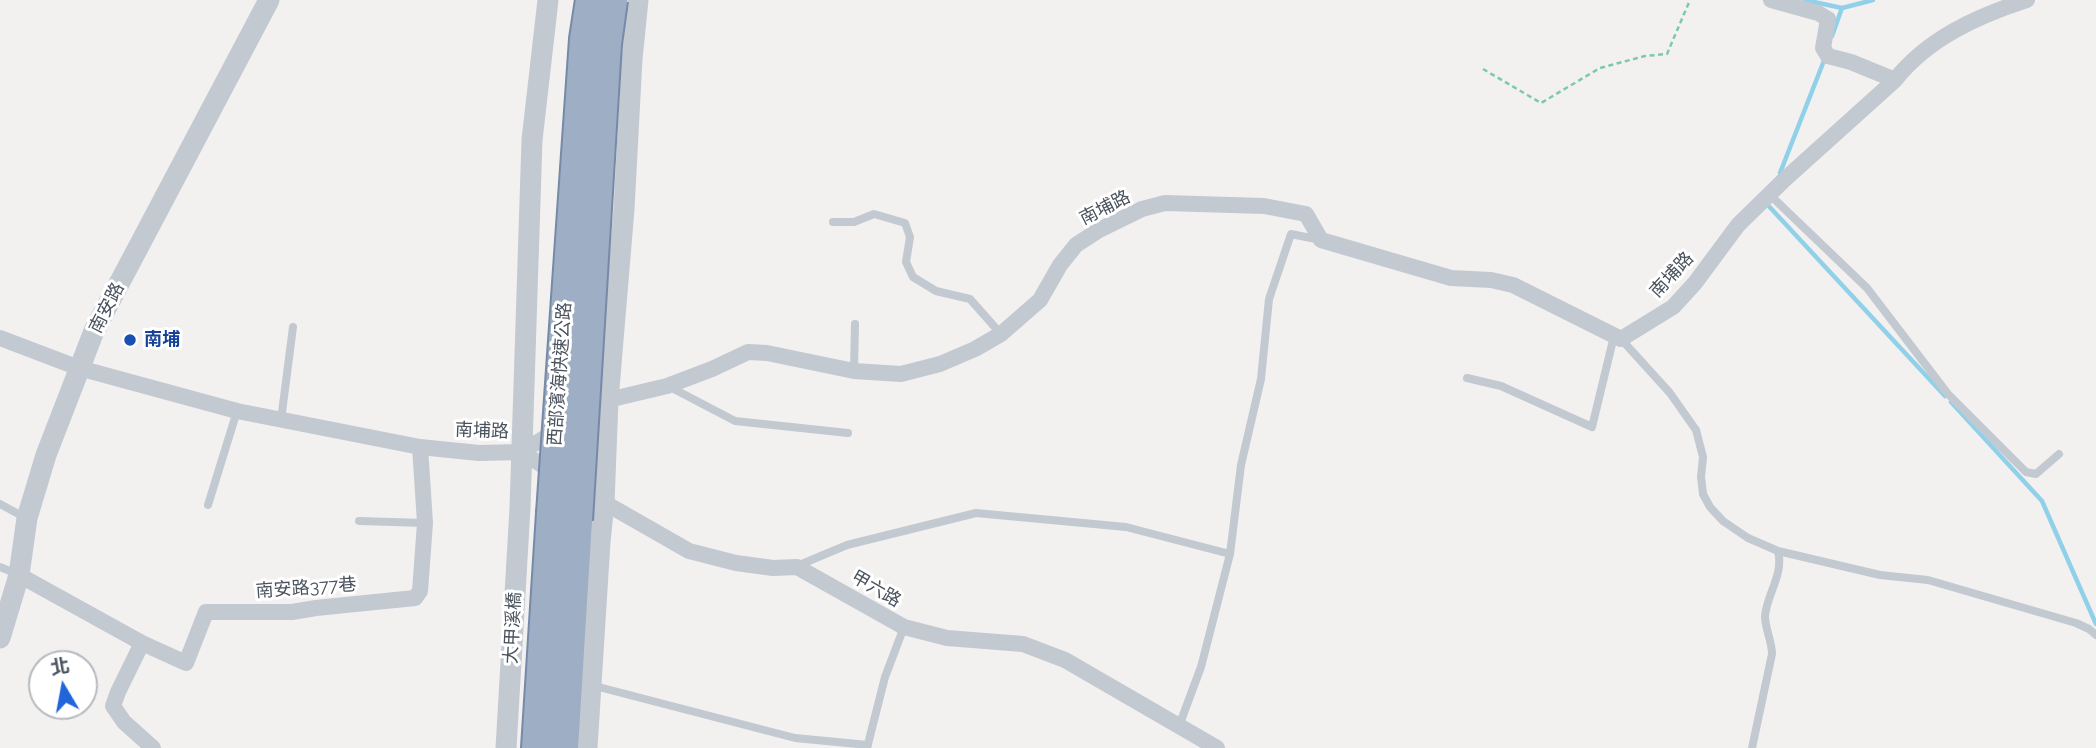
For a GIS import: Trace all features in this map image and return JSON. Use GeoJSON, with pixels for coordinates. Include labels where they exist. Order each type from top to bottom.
{"type":"FeatureCollection","features":[{"type":"Feature","properties":{"kind":"highway","name":"西部濱海快速公路"},"geometry":{"type":"LineString","coordinates":[[536,748],[581,81],[590,0]]}},
{"type":"Feature","properties":{"kind":"highway","name":"西部濱海快速公路"},"geometry":{"type":"LineString","coordinates":[[564,748],[607,44],[612,0]]}},
{"type":"Feature","properties":{"kind":"street","name":"南安路"},"geometry":{"type":"LineString","coordinates":[[0,638],[9,571],[46,455],[94,331],[269,0]]}},
{"type":"Feature","properties":{"kind":"street","name":"大甲溪橋"},"geometry":{"type":"LineString","coordinates":[[506,748],[520,508],[532,140],[548,0]]}},
{"type":"Feature","properties":{"kind":"street"},"geometry":{"type":"LineString","coordinates":[[587,748],[604,503],[608,400],[638,0]]}},
{"type":"Feature","properties":{"kind":"street"},"geometry":{"type":"LineString","coordinates":[[1770,0],[1818,13],[1828,19],[1824,48],[1828,56],[1851,62],[1895,80]]}},
{"type":"Feature","properties":{"kind":"street","name":"南埔路"},"geometry":{"type":"LineString","coordinates":[[1618,337],[1673,307],[1695,283],[1738,225],[1895,80],[1910,62],[1945,36],[1990,12],[2027,0]]}},
{"type":"Feature","properties":{"kind":"street","name":"南埔路"},"geometry":{"type":"LineString","coordinates":[[0,338],[79,368],[237,411],[420,447],[479,453],[521,452],[608,400],[667,386],[748,352],[767,353],[854,371],[901,374],[940,364],[1001,334],[1040,300],[1060,265],[1076,245],[1099,230],[1142,209],[1165,203],[1264,206],[1306,214],[1321,240]]}},
{"type":"Feature","properties":{"kind":"street"},"geometry":{"type":"LineString","coordinates":[[1321,240],[1451,278],[1491,280],[1513,285],[1618,337]]}},
{"type":"Feature","properties":{"kind":"street","name":"南安路377巷"},"geometry":{"type":"LineString","coordinates":[[9,571],[142,643],[186,663],[206,612],[292,612],[415,598],[420,591],[425,523],[420,447]]}},
{"type":"Feature","properties":{"kind":"street","name":"甲六路"},"geometry":{"type":"LineString","coordinates":[[521,452],[689,551],[736,563],[773,568],[797,567],[904,627],[947,638],[1023,644],[1065,660],[1217,748]]}},
{"type":"Feature","properties":{"kind":"street"},"geometry":{"type":"LineString","coordinates":[[142,643],[113,706],[124,722],[153,748]]}},
{"type":"Feature","properties":{"kind":"lane"},"geometry":{"type":"LineString","coordinates":[[1770,195],[1867,288],[1948,394],[2026,472],[2036,474],[2059,454]]}},
{"type":"Feature","properties":{"kind":"lane"},"geometry":{"type":"LineString","coordinates":[[833,222],[854,222],[874,214],[905,223],[909,237],[906,262],[913,277],[936,291],[970,299],[1001,334]]}},
{"type":"Feature","properties":{"kind":"lane"},"geometry":{"type":"LineString","coordinates":[[1179,726],[1201,667],[1230,554],[1241,465],[1261,379],[1269,299],[1291,234],[1321,240]]}},
{"type":"Feature","properties":{"kind":"lane"},"geometry":{"type":"LineString","coordinates":[[854,371],[855,324]]}},
{"type":"Feature","properties":{"kind":"lane"},"geometry":{"type":"LineString","coordinates":[[281,420],[293,327]]}},
{"type":"Feature","properties":{"kind":"lane"},"geometry":{"type":"LineString","coordinates":[[1467,378],[1501,386],[1592,427],[1618,337]]}},
{"type":"Feature","properties":{"kind":"lane"},"geometry":{"type":"LineString","coordinates":[[1618,337],[1670,393],[1696,430],[1703,457],[1700,477],[1703,494],[1710,507],[1723,521],[1748,538],[1778,551],[1880,575],[1928,580],[2076,623],[2089,628],[2096,635]]}},
{"type":"Feature","properties":{"kind":"lane"},"geometry":{"type":"LineString","coordinates":[[667,386],[735,421],[848,433]]}},
{"type":"Feature","properties":{"kind":"lane"},"geometry":{"type":"LineString","coordinates":[[208,505],[237,411]]}},
{"type":"Feature","properties":{"kind":"lane"},"geometry":{"type":"LineString","coordinates":[[0,504],[27,518]]}},
{"type":"Feature","properties":{"kind":"lane"},"geometry":{"type":"LineString","coordinates":[[797,567],[847,545],[976,513],[1126,527],[1230,554]]}},
{"type":"Feature","properties":{"kind":"lane"},"geometry":{"type":"LineString","coordinates":[[359,521],[425,523]]}},
{"type":"Feature","properties":{"kind":"lane"},"geometry":{"type":"LineString","coordinates":[[1752,748],[1772,654],[1765,614],[1778,577],[1778,551]]}},
{"type":"Feature","properties":{"kind":"lane"},"geometry":{"type":"LineString","coordinates":[[591,685],[795,738],[867,746],[885,677],[904,627]]}},
{"type":"Feature","properties":{"kind":"path"},"geometry":{"type":"LineString","coordinates":[[1483,69],[1541,103],[1600,68],[1645,56],[1667,54],[1690,0]]}},
{"type":"Feature","properties":{"kind":"waterway"},"geometry":{"type":"LineString","coordinates":[[1805,0],[1842,8],[1873,0]]}},
{"type":"Feature","properties":{"kind":"waterway"},"geometry":{"type":"LineString","coordinates":[[1832,36],[1842,8]]}},
{"type":"Feature","properties":{"kind":"waterway"},"geometry":{"type":"LineString","coordinates":[[1780,173],[1825,58]]}},
{"type":"Feature","properties":{"kind":"waterway"},"geometry":{"type":"LineString","coordinates":[[1765,202],[1945,396]]}},
{"type":"Feature","properties":{"kind":"waterway"},"geometry":{"type":"LineString","coordinates":[[1951,402],[2042,501],[2096,624]]}},
{"type":"Feature","properties":{"kind":"place","name":"南埔"},"geometry":{"type":"Point","coordinates":[130,340]}}]}
